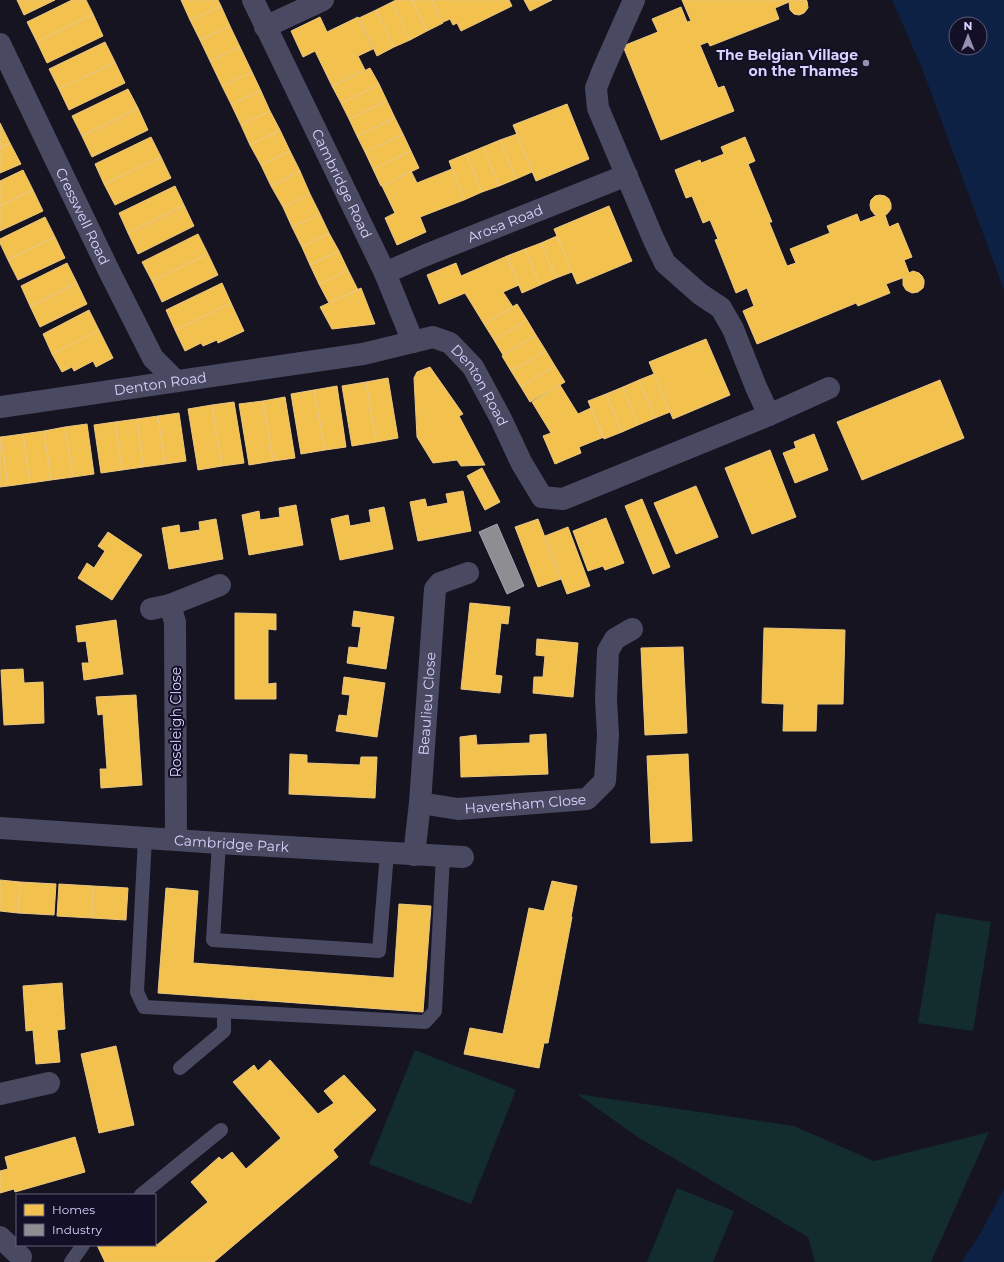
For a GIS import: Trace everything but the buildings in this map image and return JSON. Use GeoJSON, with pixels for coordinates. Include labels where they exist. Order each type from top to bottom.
{"type":"FeatureCollection","features":[{"type":"Feature","properties":{"kind":"street","name":"Cambridge Road"},"geometry":{"type":"LineString","coordinates":[[253,0],[385,273],[413,342]]}},
{"type":"Feature","properties":{"kind":"street"},"geometry":{"type":"LineString","coordinates":[[265,27],[323,0]]}},
{"type":"Feature","properties":{"kind":"street"},"geometry":{"type":"LineString","coordinates":[[634,0],[596,88],[598,108],[665,263],[700,294],[721,308],[733,329],[769,415]]}},
{"type":"Feature","properties":{"kind":"street","name":"Cresswell Road"},"geometry":{"type":"LineString","coordinates":[[0,44],[110,273],[153,358],[176,381]]}},
{"type":"Feature","properties":{"kind":"street","name":"Arosa Road"},"geometry":{"type":"LineString","coordinates":[[385,273],[426,255],[627,175]]}},
{"type":"Feature","properties":{"kind":"street","name":"Denton Road"},"geometry":{"type":"LineString","coordinates":[[0,407],[363,354],[433,336],[450,343],[473,367],[501,419],[521,462],[542,497],[563,499],[769,415],[829,388]]}},
{"type":"Feature","properties":{"kind":"street","name":"Beaulieu Close"},"geometry":{"type":"LineString","coordinates":[[414,855],[420,803],[435,589],[440,583],[468,573]]}},
{"type":"Feature","properties":{"kind":"street","name":"Roseleigh Close"},"geometry":{"type":"LineString","coordinates":[[176,840],[174,622],[161,607],[220,585]]}},
{"type":"Feature","properties":{"kind":"street","name":"Haversham Close"},"geometry":{"type":"LineString","coordinates":[[420,803],[458,809],[586,799],[605,781],[608,735],[606,699],[608,651],[615,639],[632,629]]}},
{"type":"Feature","properties":{"kind":"street","name":"Cambridge Park"},"geometry":{"type":"LineString","coordinates":[[0,828],[219,843],[453,856]]}},
{"type":"Feature","properties":{"kind":"street"},"geometry":{"type":"LineString","coordinates":[[0,1094],[49,1083]]}},
{"type":"Feature","properties":{"kind":"street"},"geometry":{"type":"LineString","coordinates":[[0,1237],[24,1259]]}},
{"type":"Feature","properties":{"kind":"lane"},"geometry":{"type":"LineString","coordinates":[[145,838],[137,992],[144,1007],[425,1022],[435,1011],[453,856]]}},
{"type":"Feature","properties":{"kind":"lane"},"geometry":{"type":"LineString","coordinates":[[219,843],[213,940],[379,951],[387,853]]}},
{"type":"Feature","properties":{"kind":"lane"},"geometry":{"type":"LineString","coordinates":[[180,1068],[224,1031],[224,1011]]}},
{"type":"Feature","properties":{"kind":"lane"},"geometry":{"type":"LineString","coordinates":[[142,1194],[221,1130]]}},
{"type":"Feature","properties":{"kind":"lane"},"geometry":{"type":"LineString","coordinates":[[71,1262],[82,1246]]}},
{"type":"Feature","properties":{"kind":"green space"},"geometry":{"type":"Polygon","coordinates":[[[936,913],[991,922],[973,1031],[918,1023],[936,913]]]}},
{"type":"Feature","properties":{"kind":"green space"},"geometry":{"type":"Polygon","coordinates":[[[415,1050],[516,1090],[471,1204],[369,1164],[415,1050]]]}},
{"type":"Feature","properties":{"kind":"green space"},"geometry":{"type":"Polygon","coordinates":[[[577,1094],[794,1126],[874,1161],[989,1132],[931,1262],[815,1262],[808,1237],[639,1138],[577,1094]]]}},
{"type":"Feature","properties":{"kind":"green space"},"geometry":{"type":"Polygon","coordinates":[[[677,1188],[734,1211],[713,1262],[647,1262],[677,1188]]]}},
{"type":"Feature","properties":{"kind":"water"},"geometry":{"type":"Polygon","coordinates":[[[892,0],[1004,0],[1004,290],[922,68],[892,0]]]}},
{"type":"Feature","properties":{"kind":"water"},"geometry":{"type":"Polygon","coordinates":[[[1004,1189],[1004,1262],[962,1262],[981,1232],[1004,1189]]]}},
{"type":"Feature","properties":{"kind":"place","name":"The Belgian Village on the Thames"},"geometry":{"type":"Point","coordinates":[866,63]}}]}
